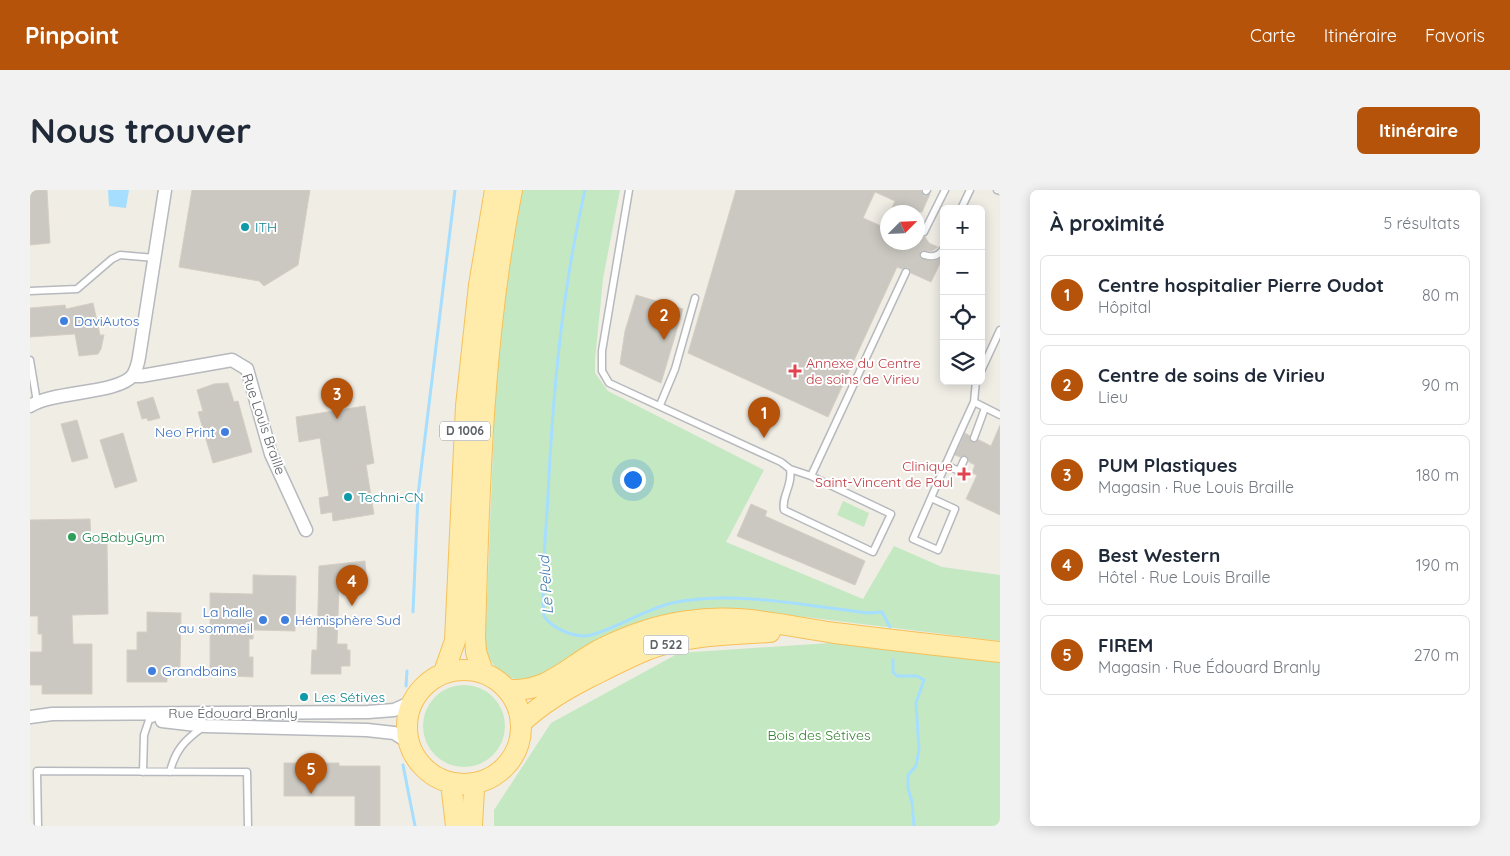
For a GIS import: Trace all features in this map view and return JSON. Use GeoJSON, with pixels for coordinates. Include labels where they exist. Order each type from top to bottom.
{"type":"FeatureCollection","features":[{"type":"Feature","properties":{"kind":"main road","name":"D 1006"},"geometry":{"type":"LineString","coordinates":[[444,672],[449,664],[455,641],[466,406],[479,285],[495,190]]}},
{"type":"Feature","properties":{"kind":"main road","name":"D 1006"},"geometry":{"type":"LineString","coordinates":[[483,672],[476,652],[475,636],[484,404],[496,285],[512,190]]}},
{"type":"Feature","properties":{"kind":"main road","name":"D 522"},"geometry":{"type":"LineString","coordinates":[[508,690],[533,689],[563,675],[597,651],[644,631],[688,621],[726,617],[1000,652]]}},
{"type":"Feature","properties":{"kind":"main road","name":"D 522"},"geometry":{"type":"LineString","coordinates":[[521,723],[541,704],[600,672],[650,649],[692,638],[727,634],[832,632]]}},
{"type":"Feature","properties":{"kind":"main road"},"geometry":{"type":"LineString","coordinates":[[470,669],[483,672],[496,679],[508,690],[517,706],[521,723],[520,740],[514,754],[504,767],[492,777],[476,783],[451,783],[428,772],[416,758],[408,742],[407,722],[412,702],[420,689],[431,679],[444,672],[470,669]]}},
{"type":"Feature","properties":{"kind":"main road"},"geometry":{"type":"LineString","coordinates":[[451,783],[456,826]]}},
{"type":"Feature","properties":{"kind":"main road"},"geometry":{"type":"LineString","coordinates":[[472,826],[476,783]]}},
{"type":"Feature","properties":{"kind":"street"},"geometry":{"type":"LineString","coordinates":[[132,376],[139,357],[165,190]]}},
{"type":"Feature","properties":{"kind":"street","name":"Rue Louis Braille"},"geometry":{"type":"LineString","coordinates":[[33,404],[122,384],[132,376],[232,360],[247,368],[271,454],[306,530]]}},
{"type":"Feature","properties":{"kind":"street","name":"Rue Édouard Branly"},"geometry":{"type":"LineString","coordinates":[[30,717],[52,714],[368,712],[394,710],[412,702]]}},
{"type":"Feature","properties":{"kind":"street","name":"Rue Édouard Branly"},"geometry":{"type":"LineString","coordinates":[[52,714],[149,720],[205,726],[367,730],[394,733],[408,742]]}},
{"type":"Feature","properties":{"kind":"lane"},"geometry":{"type":"LineString","coordinates":[[629,190],[603,341],[602,371],[609,383],[781,462],[790,469],[811,476],[891,514],[874,552],[784,510],[783,504],[792,479],[790,469]]}},
{"type":"Feature","properties":{"kind":"lane"},"geometry":{"type":"LineString","coordinates":[[925,230],[945,190]]}},
{"type":"Feature","properties":{"kind":"lane"},"geometry":{"type":"LineString","coordinates":[[963,205],[970,190]]}},
{"type":"Feature","properties":{"kind":"lane"},"geometry":{"type":"LineString","coordinates":[[924,255],[930,257],[937,256],[942,250]]}},
{"type":"Feature","properties":{"kind":"lane"},"geometry":{"type":"LineString","coordinates":[[30,291],[77,289],[112,259],[120,255],[155,258]]}},
{"type":"Feature","properties":{"kind":"lane"},"geometry":{"type":"LineString","coordinates":[[811,476],[906,272]]}},
{"type":"Feature","properties":{"kind":"lane"},"geometry":{"type":"LineString","coordinates":[[660,406],[675,369],[694,298]]}},
{"type":"Feature","properties":{"kind":"lane"},"geometry":{"type":"LineString","coordinates":[[985,362],[1000,330]]}},
{"type":"Feature","properties":{"kind":"lane"},"geometry":{"type":"LineString","coordinates":[[30,360],[33,404]]}},
{"type":"Feature","properties":{"kind":"lane"},"geometry":{"type":"LineString","coordinates":[[931,498],[955,509],[938,550],[913,539],[931,498],[974,402],[976,385]]}},
{"type":"Feature","properties":{"kind":"lane"},"geometry":{"type":"LineString","coordinates":[[974,402],[1000,415]]}},
{"type":"Feature","properties":{"kind":"lane"},"geometry":{"type":"LineString","coordinates":[[974,438],[985,408]]}},
{"type":"Feature","properties":{"kind":"lane"},"geometry":{"type":"LineString","coordinates":[[946,465],[959,471],[964,460]]}},
{"type":"Feature","properties":{"kind":"lane"},"geometry":{"type":"LineString","coordinates":[[143,772],[144,735],[149,720],[163,717],[206,716],[216,713]]}},
{"type":"Feature","properties":{"kind":"lane"},"geometry":{"type":"LineString","coordinates":[[170,772],[174,755],[184,741],[205,726]]}},
{"type":"Feature","properties":{"kind":"lane"},"geometry":{"type":"LineString","coordinates":[[38,826],[37,771],[247,772],[248,826]]}},
{"type":"Feature","properties":{"kind":"green space"},"geometry":{"type":"Polygon","coordinates":[[[520,190],[620,190],[603,279],[595,373],[608,391],[764,470],[726,542],[863,599],[894,546],[942,567],[1000,575],[1000,641],[739,609],[715,608],[681,613],[528,681],[507,676],[497,668],[485,650],[494,426],[491,411],[500,322],[520,190]]]}},
{"type":"Feature","properties":{"kind":"green space"},"geometry":{"type":"Polygon","coordinates":[[[843,501],[869,513],[864,527],[837,515],[843,501]]]}},
{"type":"Feature","properties":{"kind":"green space","name":"Bois des Sétives"},"geometry":{"type":"Polygon","coordinates":[[[830,643],[1000,659],[1000,826],[494,826],[494,810],[551,723],[679,653],[830,643]]]}},
{"type":"Feature","properties":{"kind":"green space"},"geometry":{"type":"Polygon","coordinates":[[[464,685],[480,688],[493,697],[502,710],[505,726],[502,742],[493,755],[480,764],[464,767],[448,764],[435,755],[426,742],[423,726],[426,710],[435,697],[448,688],[464,685]]]}},
{"type":"Feature","properties":{"kind":"water"},"geometry":{"type":"Polygon","coordinates":[[[108,190],[129,190],[126,208],[109,206],[108,190]]]}},
{"type":"Feature","properties":{"kind":"building"},"geometry":{"type":"Polygon","coordinates":[[[30,190],[47,190],[50,243],[30,245],[30,190]]]}},
{"type":"Feature","properties":{"kind":"building","name":"ITH"},"geometry":{"type":"Polygon","coordinates":[[[192,190],[310,190],[298,265],[264,286],[259,281],[179,267],[192,190]]]}},
{"type":"Feature","properties":{"kind":"building"},"geometry":{"type":"Polygon","coordinates":[[[736,190],[921,190],[924,196],[930,194],[925,205],[893,205],[895,201],[875,192],[863,218],[880,225],[880,250],[925,250],[925,237],[929,243],[938,247],[932,251],[921,251],[920,258],[933,261],[940,258],[940,263],[931,282],[911,273],[908,267],[902,269],[897,267],[828,417],[688,353],[736,190]]]}},
{"type":"Feature","properties":{"kind":"building"},"geometry":{"type":"Polygon","coordinates":[[[636,295],[683,309],[661,383],[620,364],[625,331],[636,295]]]}},
{"type":"Feature","properties":{"kind":"building","name":"DaviAutos"},"geometry":{"type":"Polygon","coordinates":[[[93,303],[100,335],[104,335],[98,354],[79,356],[75,334],[30,337],[30,308],[65,305],[66,309],[93,303]]]}},
{"type":"Feature","properties":{"kind":"building","name":"Neo Print"},"geometry":{"type":"Polygon","coordinates":[[[228,383],[234,402],[238,401],[252,452],[213,463],[198,412],[203,411],[197,390],[214,384],[228,383]]]}},
{"type":"Feature","properties":{"kind":"building"},"geometry":{"type":"Polygon","coordinates":[[[153,397],[160,418],[148,421],[147,418],[142,419],[137,402],[153,397]]]}},
{"type":"Feature","properties":{"kind":"building"},"geometry":{"type":"Polygon","coordinates":[[[365,406],[374,463],[366,465],[374,514],[333,521],[332,512],[321,514],[319,498],[329,496],[320,438],[299,442],[296,417],[365,406]]]}},
{"type":"Feature","properties":{"kind":"building"},"geometry":{"type":"Polygon","coordinates":[[[77,420],[88,458],[72,462],[61,424],[77,420]]]}},
{"type":"Feature","properties":{"kind":"building"},"geometry":{"type":"Polygon","coordinates":[[[1000,425],[1000,515],[966,499],[977,475],[972,473],[975,465],[969,462],[966,456],[960,457],[955,455],[965,433],[970,436],[972,442],[979,440],[991,446],[1000,425]]]}},
{"type":"Feature","properties":{"kind":"building"},"geometry":{"type":"Polygon","coordinates":[[[123,433],[137,481],[115,488],[100,440],[123,433]]]}},
{"type":"Feature","properties":{"kind":"building"},"geometry":{"type":"Polygon","coordinates":[[[751,504],[767,511],[765,516],[865,561],[855,585],[737,536],[751,504]]]}},
{"type":"Feature","properties":{"kind":"building"},"geometry":{"type":"Polygon","coordinates":[[[90,519],[91,541],[107,540],[108,614],[72,615],[73,644],[92,644],[92,694],[42,694],[42,685],[30,685],[30,652],[42,652],[42,634],[38,634],[38,616],[30,616],[30,520],[90,519]]]}},
{"type":"Feature","properties":{"kind":"building"},"geometry":{"type":"Polygon","coordinates":[[[365,561],[367,585],[339,588],[337,644],[347,644],[347,650],[350,650],[350,666],[341,666],[341,674],[311,674],[312,650],[317,650],[319,566],[365,561]]]}},
{"type":"Feature","properties":{"kind":"building"},"geometry":{"type":"Polygon","coordinates":[[[253,575],[296,576],[295,631],[253,630],[253,639],[249,639],[249,657],[253,657],[253,677],[210,675],[210,593],[253,594],[253,575]]]}},
{"type":"Feature","properties":{"kind":"building"},"geometry":{"type":"Polygon","coordinates":[[[147,612],[181,613],[180,668],[167,668],[167,682],[127,682],[127,650],[137,650],[137,632],[147,632],[147,612]]]}},
{"type":"Feature","properties":{"kind":"building"},"geometry":{"type":"Polygon","coordinates":[[[284,763],[339,763],[339,766],[380,766],[380,826],[355,826],[355,796],[284,796],[284,763]]]}},
{"type":"Feature","properties":{"kind":"waterway","name":"Le Pelud"},"geometry":{"type":"LineString","coordinates":[[413,612],[418,495],[455,190]]}},
{"type":"Feature","properties":{"kind":"waterway","name":"Le Pelud"},"geometry":{"type":"LineString","coordinates":[[585,190],[570,265],[556,380],[544,555],[544,616],[552,625],[564,631],[585,636],[601,632],[661,606],[696,599],[720,598],[795,603],[868,613],[882,612],[890,627]]}},
{"type":"Feature","properties":{"kind":"waterway","name":"Le Pelud"},"geometry":{"type":"LineString","coordinates":[[893,660],[893,672],[897,676],[917,676],[924,680],[916,703],[919,750],[916,766],[908,775],[908,788],[912,802],[914,826]]}},
{"type":"Feature","properties":{"kind":"waterway"},"geometry":{"type":"LineString","coordinates":[[406,686],[407,671]]}},
{"type":"Feature","properties":{"kind":"waterway","name":"Le Pelud"},"geometry":{"type":"LineString","coordinates":[[403,765],[415,826]]}},
{"type":"Feature","properties":{"kind":"place","name":"ITH"},"geometry":{"type":"Point","coordinates":[245,227]}},
{"type":"Feature","properties":{"kind":"place","name":"DaviAutos"},"geometry":{"type":"Point","coordinates":[64,321]}},
{"type":"Feature","properties":{"kind":"place","name":"Centre de soins de Virieu"},"geometry":{"type":"Point","coordinates":[664,340]}},
{"type":"Feature","properties":{"kind":"place","name":"Annexe du Centre de soins de Virieu"},"geometry":{"type":"Point","coordinates":[795,371]}},
{"type":"Feature","properties":{"kind":"place","name":"PUM Plastiques"},"geometry":{"type":"Point","coordinates":[337,419]}},
{"type":"Feature","properties":{"kind":"place","name":"Neo Print"},"geometry":{"type":"Point","coordinates":[225,432]}},
{"type":"Feature","properties":{"kind":"place","name":"Centre hospitalier Pierre Oudot"},"geometry":{"type":"Point","coordinates":[764,438]}},
{"type":"Feature","properties":{"kind":"place","name":"Clinique Saint-Vincent de Paul"},"geometry":{"type":"Point","coordinates":[964,474]}},
{"type":"Feature","properties":{"kind":"place","name":"Techni-CN"},"geometry":{"type":"Point","coordinates":[348,497]}},
{"type":"Feature","properties":{"kind":"place","name":"GoBabyGym"},"geometry":{"type":"Point","coordinates":[72,537]}},
{"type":"Feature","properties":{"kind":"place","name":"Best Western"},"geometry":{"type":"Point","coordinates":[352,606]}},
{"type":"Feature","properties":{"kind":"place","name":"La halle au sommeil"},"geometry":{"type":"Point","coordinates":[263,620]}},
{"type":"Feature","properties":{"kind":"place","name":"Hémisphère Sud"},"geometry":{"type":"Point","coordinates":[285,620]}},
{"type":"Feature","properties":{"kind":"place","name":"Grandbains"},"geometry":{"type":"Point","coordinates":[152,671]}},
{"type":"Feature","properties":{"kind":"place","name":"Les Sétives"},"geometry":{"type":"Point","coordinates":[304,697]}},
{"type":"Feature","properties":{"kind":"place","name":"FIREM"},"geometry":{"type":"Point","coordinates":[311,794]}}]}
